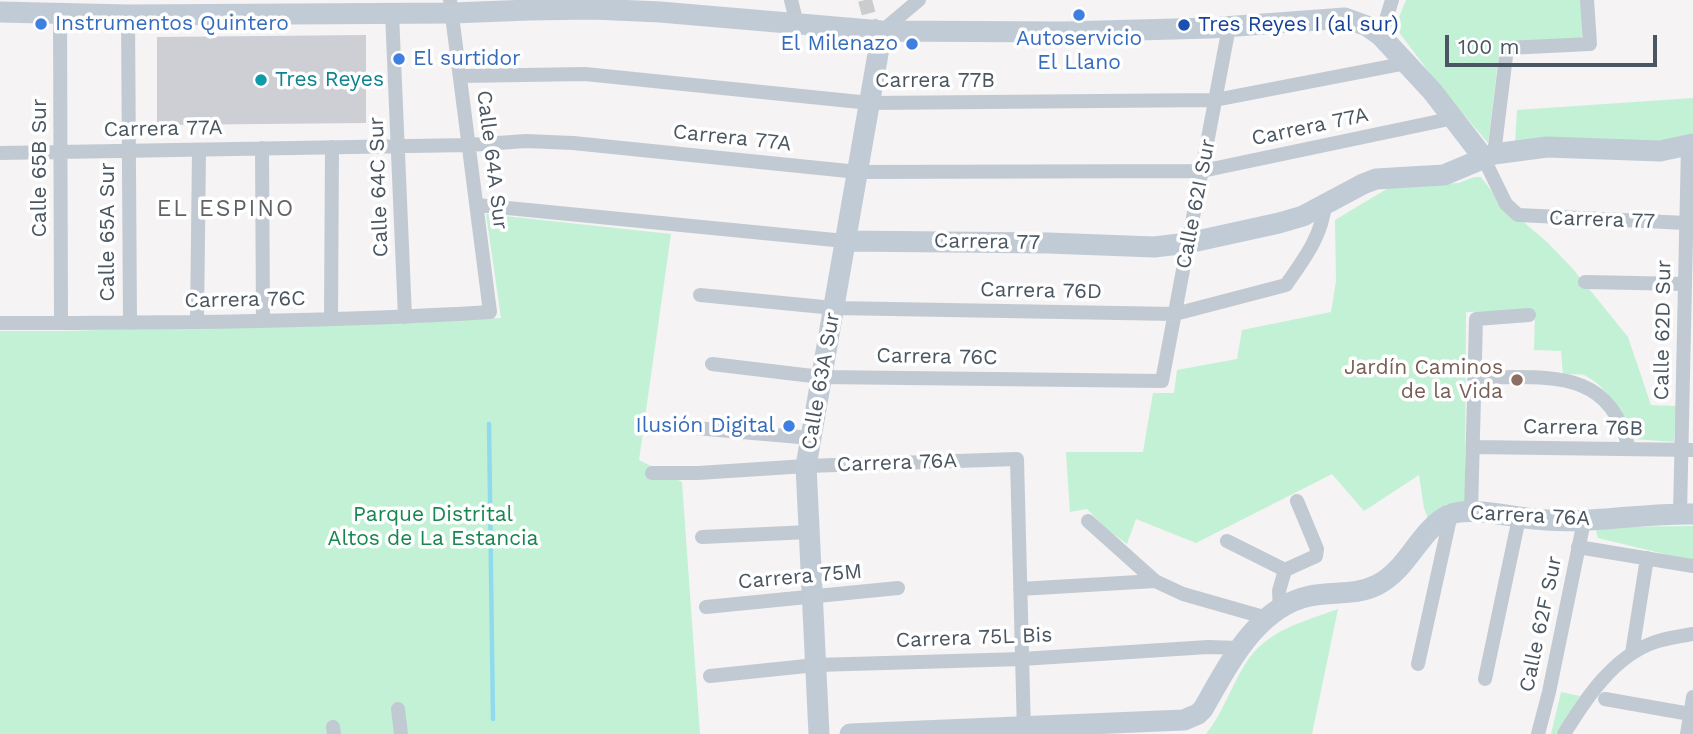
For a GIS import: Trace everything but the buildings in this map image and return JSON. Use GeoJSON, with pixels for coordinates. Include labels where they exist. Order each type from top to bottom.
{"type":"FeatureCollection","features":[{"type":"Feature","properties":{"kind":"street"},"geometry":{"type":"LineString","coordinates":[[791,0],[797,23]]}},
{"type":"Feature","properties":{"kind":"street"},"geometry":{"type":"LineString","coordinates":[[882,31],[919,0]]}},
{"type":"Feature","properties":{"kind":"street"},"geometry":{"type":"LineString","coordinates":[[1381,36],[1392,0]]}},
{"type":"Feature","properties":{"kind":"street"},"geometry":{"type":"LineString","coordinates":[[1489,155],[1507,48],[1590,44],[1587,0]]}},
{"type":"Feature","properties":{"kind":"street"},"geometry":{"type":"LineString","coordinates":[[0,12],[60,13],[173,7],[392,13],[452,7],[593,9],[882,31],[1064,32],[1229,27],[1345,18],[1367,26],[1381,36],[1489,155]]}},
{"type":"Feature","properties":{"kind":"street","name":"Calle 64A Sur"},"geometry":{"type":"LineString","coordinates":[[452,7],[490,312]]}},
{"type":"Feature","properties":{"kind":"street","name":"Calle 65A Sur"},"geometry":{"type":"LineString","coordinates":[[114,10],[129,151],[130,323]]}},
{"type":"Feature","properties":{"kind":"street","name":"Calle 65B Sur"},"geometry":{"type":"LineString","coordinates":[[60,13],[61,323]]}},
{"type":"Feature","properties":{"kind":"street","name":"Calle 64C Sur"},"geometry":{"type":"LineString","coordinates":[[392,13],[405,317]]}},
{"type":"Feature","properties":{"kind":"street","name":"Calle 62I Sur"},"geometry":{"type":"LineString","coordinates":[[1162,381],[1229,27]]}},
{"type":"Feature","properties":{"kind":"street","name":"Calle 63A Sur"},"geometry":{"type":"LineString","coordinates":[[819,734],[806,466],[882,31]]}},
{"type":"Feature","properties":{"kind":"street","name":"Carrera 77B"},"geometry":{"type":"LineString","coordinates":[[461,76],[585,74],[870,103],[1216,100],[1408,63]]}},
{"type":"Feature","properties":{"kind":"street","name":"Carrera 77A"},"geometry":{"type":"LineString","coordinates":[[0,153],[469,145],[526,141],[858,172],[1202,171],[1454,118]]}},
{"type":"Feature","properties":{"kind":"street","name":"Carrera 77"},"geometry":{"type":"LineString","coordinates":[[477,205],[845,241],[1048,243],[1135,247],[1188,243],[1279,223],[1303,216],[1376,179],[1444,175],[1489,155],[1547,147],[1637,152],[1690,145]]}},
{"type":"Feature","properties":{"kind":"street","name":"Calle 62D Sur"},"geometry":{"type":"LineString","coordinates":[[1686,514],[1688,312],[1685,284],[1689,249],[1686,223],[1690,145]]}},
{"type":"Feature","properties":{"kind":"street"},"geometry":{"type":"LineString","coordinates":[[331,319],[332,147]]}},
{"type":"Feature","properties":{"kind":"street"},"geometry":{"type":"LineString","coordinates":[[262,148],[263,320]]}},
{"type":"Feature","properties":{"kind":"street"},"geometry":{"type":"LineString","coordinates":[[197,322],[199,149]]}},
{"type":"Feature","properties":{"kind":"street","name":"Carrera 77"},"geometry":{"type":"LineString","coordinates":[[1489,155],[1506,204],[1518,215],[1686,223]]}},
{"type":"Feature","properties":{"kind":"street","name":"Carrera 76D"},"geometry":{"type":"LineString","coordinates":[[700,295],[834,309],[1175,314],[1286,285],[1317,240],[1325,204]]}},
{"type":"Feature","properties":{"kind":"street"},"geometry":{"type":"LineString","coordinates":[[1585,282],[1685,284]]}},
{"type":"Feature","properties":{"kind":"street","name":"Carrera 76C"},"geometry":{"type":"LineString","coordinates":[[0,323],[331,319],[490,312]]}},
{"type":"Feature","properties":{"kind":"street"},"geometry":{"type":"LineString","coordinates":[[1418,664],[1461,513],[1473,447],[1476,319],[1529,315]]}},
{"type":"Feature","properties":{"kind":"street","name":"Carrera 76C"},"geometry":{"type":"LineString","coordinates":[[712,364],[821,377],[1162,381]]}},
{"type":"Feature","properties":{"kind":"street"},"geometry":{"type":"LineString","coordinates":[[1475,377],[1559,380],[1591,388],[1620,419],[1629,449]]}},
{"type":"Feature","properties":{"kind":"street"},"geometry":{"type":"LineString","coordinates":[[695,428],[811,438]]}},
{"type":"Feature","properties":{"kind":"street","name":"Carrera 76B"},"geometry":{"type":"LineString","coordinates":[[1473,447],[1687,450]]}},
{"type":"Feature","properties":{"kind":"street","name":"Carrera 76A"},"geometry":{"type":"LineString","coordinates":[[652,473],[1017,459],[1020,589]]}},
{"type":"Feature","properties":{"kind":"street"},"geometry":{"type":"LineString","coordinates":[[1285,570],[1316,556],[1317,544],[1297,501]]}},
{"type":"Feature","properties":{"kind":"street"},"geometry":{"type":"LineString","coordinates":[[850,734],[1168,727],[1191,718],[1203,709],[1239,648],[1274,614],[1309,596],[1350,594],[1377,585],[1389,578],[1432,529],[1461,513]]}},
{"type":"Feature","properties":{"kind":"street","name":"Carrera 76A"},"geometry":{"type":"LineString","coordinates":[[1461,513],[1584,521],[1686,514]]}},
{"type":"Feature","properties":{"kind":"street"},"geometry":{"type":"LineString","coordinates":[[1485,679],[1519,518]]}},
{"type":"Feature","properties":{"kind":"street"},"geometry":{"type":"LineString","coordinates":[[1088,521],[1155,582],[1183,594],[1274,614]]}},
{"type":"Feature","properties":{"kind":"street","name":"Calle 62F Sur"},"geometry":{"type":"LineString","coordinates":[[1538,734],[1584,521]]}},
{"type":"Feature","properties":{"kind":"street"},"geometry":{"type":"LineString","coordinates":[[702,537],[809,532]]}},
{"type":"Feature","properties":{"kind":"street"},"geometry":{"type":"LineString","coordinates":[[1227,541],[1285,570]]}},
{"type":"Feature","properties":{"kind":"street"},"geometry":{"type":"LineString","coordinates":[[1578,547],[1693,566]]}},
{"type":"Feature","properties":{"kind":"street"},"geometry":{"type":"LineString","coordinates":[[1632,653],[1647,558]]}},
{"type":"Feature","properties":{"kind":"street"},"geometry":{"type":"LineString","coordinates":[[1274,614],[1285,570]]}},
{"type":"Feature","properties":{"kind":"street"},"geometry":{"type":"LineString","coordinates":[[1024,730],[1020,589],[1155,582]]}},
{"type":"Feature","properties":{"kind":"street","name":"Carrera 75M"},"geometry":{"type":"LineString","coordinates":[[706,607],[898,588]]}},
{"type":"Feature","properties":{"kind":"street"},"geometry":{"type":"LineString","coordinates":[[1564,734],[1587,696],[1632,653],[1656,641],[1693,634]]}},
{"type":"Feature","properties":{"kind":"street","name":"Carrera 75L Bis"},"geometry":{"type":"LineString","coordinates":[[710,676],[816,665],[1022,659],[1208,647],[1239,648]]}},
{"type":"Feature","properties":{"kind":"street"},"geometry":{"type":"LineString","coordinates":[[1689,733],[1693,696]]}},
{"type":"Feature","properties":{"kind":"street"},"geometry":{"type":"LineString","coordinates":[[1605,699],[1690,714]]}},
{"type":"Feature","properties":{"kind":"street"},"geometry":{"type":"LineString","coordinates":[[398,709],[401,734]]}},
{"type":"Feature","properties":{"kind":"green space"},"geometry":{"type":"Polygon","coordinates":[[[1406,0],[1582,0],[1582,38],[1500,44],[1488,143],[1441,88],[1395,27],[1406,0]]]}},
{"type":"Feature","properties":{"kind":"green space"},"geometry":{"type":"Polygon","coordinates":[[[1693,98],[1693,134],[1662,142],[1515,145],[1517,110],[1693,98]]]}},
{"type":"Feature","properties":{"kind":"green space"},"geometry":{"type":"Polygon","coordinates":[[[1481,177],[1499,201],[1548,243],[1573,269],[1628,337],[1651,405],[1676,406],[1674,442],[1634,439],[1620,412],[1602,388],[1584,375],[1563,375],[1561,351],[1534,350],[1535,311],[1466,312],[1465,504],[1446,504],[1429,521],[1424,508],[1419,475],[1364,511],[1332,474],[1196,543],[1136,519],[1127,544],[1087,509],[1070,512],[1066,452],[1143,452],[1153,393],[1174,393],[1177,370],[1237,359],[1242,330],[1331,312],[1336,281],[1335,220],[1390,187],[1459,183],[1481,177]]]}},
{"type":"Feature","properties":{"kind":"green space","name":"Parque Distrital Altos de La Estancia"},"geometry":{"type":"Polygon","coordinates":[[[486,214],[671,234],[639,460],[682,482],[700,734],[0,734],[0,331],[501,318],[486,214]]]}},
{"type":"Feature","properties":{"kind":"green space"},"geometry":{"type":"Polygon","coordinates":[[[1693,526],[1693,561],[1598,538],[1596,531],[1601,527],[1693,526]]]}},
{"type":"Feature","properties":{"kind":"green space"},"geometry":{"type":"Polygon","coordinates":[[[1338,609],[1312,734],[1206,734],[1254,652],[1287,628],[1338,609]]]}},
{"type":"Feature","properties":{"kind":"green space"},"geometry":{"type":"Polygon","coordinates":[[[1561,692],[1580,696],[1556,734],[1551,734],[1561,692]]]}},
{"type":"Feature","properties":{"kind":"waterway"},"geometry":{"type":"LineString","coordinates":[[489,424],[493,719]]}},
{"type":"Feature","properties":{"kind":"tunnel"},"geometry":{"type":"LineString","coordinates":[[865,0],[873,30]]}},
{"type":"Feature","properties":{"kind":"place","name":"Autoservicio El Llano"},"geometry":{"type":"Point","coordinates":[1079,15]}},
{"type":"Feature","properties":{"kind":"place","name":"Instrumentos Quintero"},"geometry":{"type":"Point","coordinates":[41,24]}},
{"type":"Feature","properties":{"kind":"place","name":"Tres Reyes I (al sur)"},"geometry":{"type":"Point","coordinates":[1184,25]}},
{"type":"Feature","properties":{"kind":"place","name":"El Milenazo"},"geometry":{"type":"Point","coordinates":[912,44]}},
{"type":"Feature","properties":{"kind":"place","name":"El surtidor"},"geometry":{"type":"Point","coordinates":[399,59]}},
{"type":"Feature","properties":{"kind":"place","name":"Tres Reyes"},"geometry":{"type":"Point","coordinates":[261,80]}},
{"type":"Feature","properties":{"kind":"place","name":"Jardín Caminos de la Vida"},"geometry":{"type":"Point","coordinates":[1517,380]}},
{"type":"Feature","properties":{"kind":"place","name":"Ilusión Digital"},"geometry":{"type":"Point","coordinates":[789,426]}},
{"type":"Feature","properties":{"kind":"district","name":"EL ESPINO"},"geometry":{"type":"Point","coordinates":[226,209]}}]}
